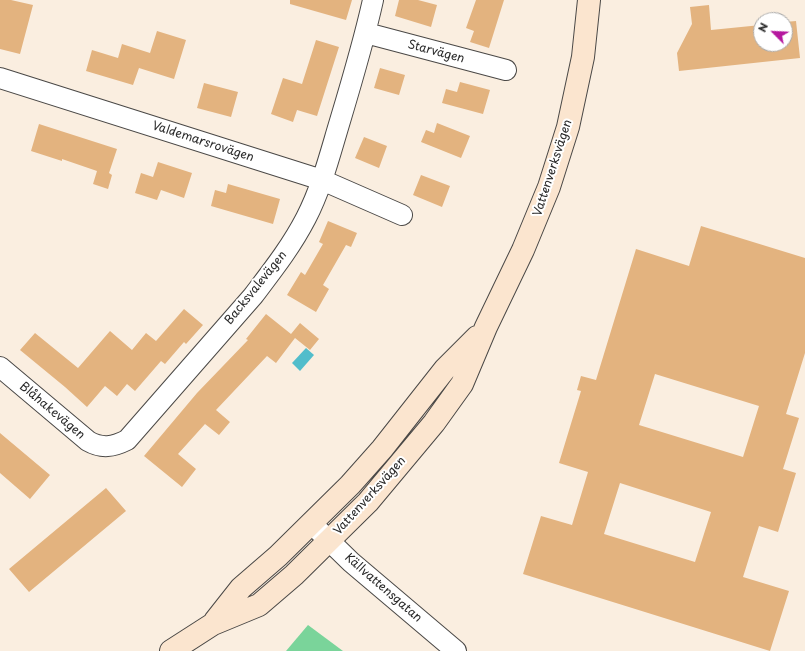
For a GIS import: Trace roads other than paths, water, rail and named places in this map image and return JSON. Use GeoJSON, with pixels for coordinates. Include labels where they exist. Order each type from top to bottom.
{"type":"FeatureCollection","features":[{"type":"Feature","properties":{"kind":"street","name":"Backsvalevägen"},"geometry":{"type":"LineString","coordinates":[[109,447],[127,440],[253,296],[290,246],[306,217],[322,180],[366,33],[373,0]]}},
{"type":"Feature","properties":{"kind":"street","name":"Vattenverksvägen"},"geometry":{"type":"LineString","coordinates":[[172,651],[213,624],[259,605],[294,575],[368,502],[434,423],[462,384],[486,327],[524,250],[554,172],[568,127],[583,57],[589,0]]}},
{"type":"Feature","properties":{"kind":"street","name":"Starvägen"},"geometry":{"type":"LineString","coordinates":[[366,33],[506,70]]}},
{"type":"Feature","properties":{"kind":"street","name":"Valdemarsrovägen"},"geometry":{"type":"LineString","coordinates":[[0,78],[322,180],[402,215]]}},
{"type":"Feature","properties":{"kind":"street","name":"Vattenverksvägen"},"geometry":{"type":"LineString","coordinates":[[213,624],[241,588],[278,556],[350,485],[382,449],[445,369],[486,327]]}},
{"type":"Feature","properties":{"kind":"street","name":"Blåhakevägen"},"geometry":{"type":"LineString","coordinates":[[0,367],[80,436],[95,445],[109,447]]}},
{"type":"Feature","properties":{"kind":"street","name":"Källvattensgatan"},"geometry":{"type":"LineString","coordinates":[[311,523],[329,541],[456,651]]}},
{"type":"Feature","properties":{"kind":"water"},"geometry":{"type":"Polygon","coordinates":[[[306,348],[314,355],[300,371],[292,363],[306,348]]]}}]}
